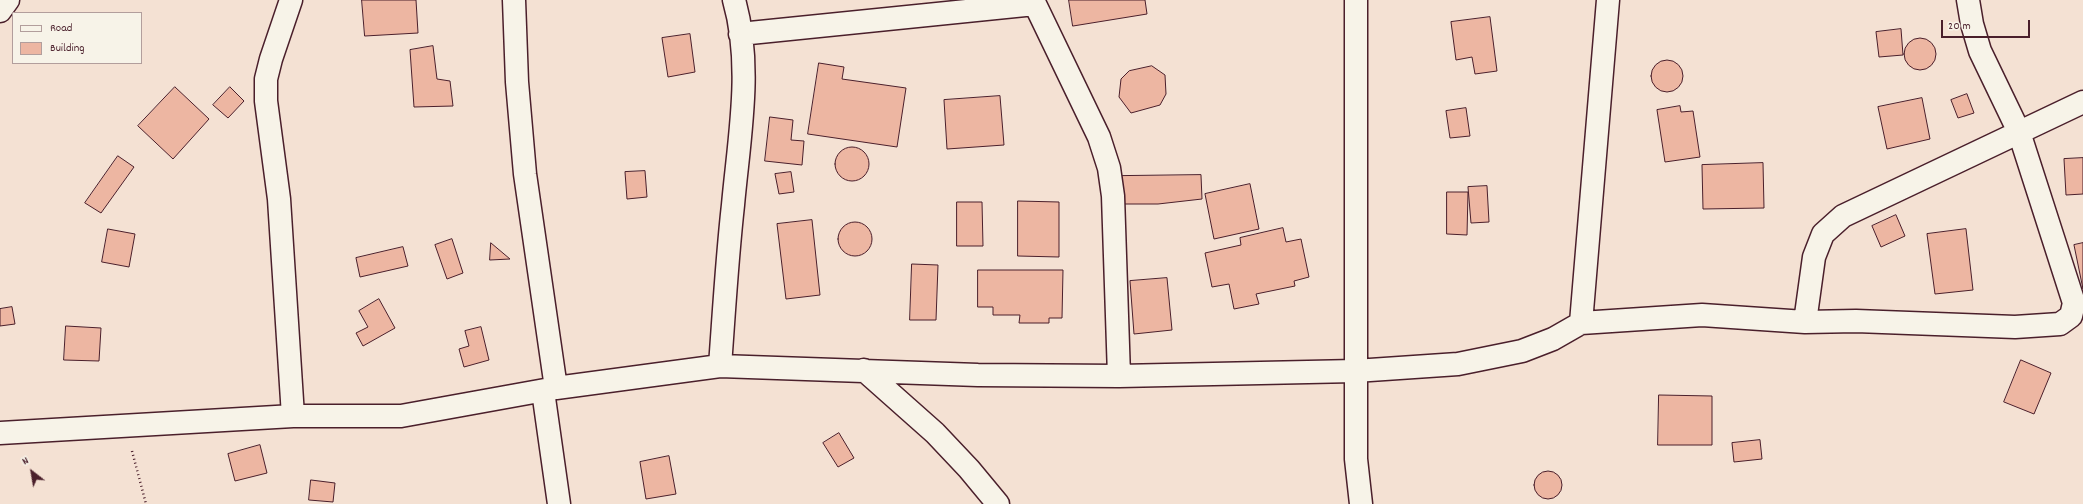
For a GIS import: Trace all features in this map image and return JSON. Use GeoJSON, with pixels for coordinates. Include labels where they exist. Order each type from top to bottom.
{"type":"FeatureCollection","features":[{"type":"Feature","properties":{"kind":"street"},"geometry":{"type":"LineString","coordinates":[[0,11],[8,0]]}},
{"type":"Feature","properties":{"kind":"street"},"geometry":{"type":"LineString","coordinates":[[291,0],[271,59],[266,79],[266,101],[279,199],[293,416]]}},
{"type":"Feature","properties":{"kind":"street"},"geometry":{"type":"LineString","coordinates":[[514,0],[517,82],[525,174],[549,390],[559,504]]}},
{"type":"Feature","properties":{"kind":"street"},"geometry":{"type":"LineString","coordinates":[[720,366],[742,109],[744,59],[734,0]]}},
{"type":"Feature","properties":{"kind":"street"},"geometry":{"type":"LineString","coordinates":[[1356,0],[1355,371],[1356,459],[1361,504]]}},
{"type":"Feature","properties":{"kind":"street"},"geometry":{"type":"LineString","coordinates":[[1581,323],[1608,0]]}},
{"type":"Feature","properties":{"kind":"street"},"geometry":{"type":"LineString","coordinates":[[0,433],[293,416],[401,416],[549,390],[720,366],[978,375],[1119,376],[1355,371],[1458,364],[1522,351],[1554,339],[1581,323],[1702,315],[1805,322],[2015,327],[2060,324],[2071,316],[2074,303],[2019,132],[1980,52],[1972,24],[1968,0]]}},
{"type":"Feature","properties":{"kind":"street"},"geometry":{"type":"LineString","coordinates":[[740,34],[1034,2],[1099,137],[1110,168],[1113,196],[1119,376]]}},
{"type":"Feature","properties":{"kind":"street"},"geometry":{"type":"LineString","coordinates":[[1805,322],[1814,257],[1823,234],[1842,216],[2083,102]]}},
{"type":"Feature","properties":{"kind":"street"},"geometry":{"type":"LineString","coordinates":[[864,370],[935,433],[969,469],[998,504]]}},
{"type":"Feature","properties":{"kind":"path"},"geometry":{"type":"LineString","coordinates":[[125,425],[146,504]]}},
{"type":"Feature","properties":{"kind":"building"},"geometry":{"type":"Polygon","coordinates":[[[362,0],[416,0],[418,33],[365,36],[362,0]]]}},
{"type":"Feature","properties":{"kind":"building"},"geometry":{"type":"Polygon","coordinates":[[[1069,0],[1145,0],[1147,14],[1073,26],[1069,0]]]}},
{"type":"Feature","properties":{"kind":"building"},"geometry":{"type":"Polygon","coordinates":[[[1490,17],[1497,71],[1475,74],[1472,57],[1456,60],[1451,22],[1490,17]]]}},
{"type":"Feature","properties":{"kind":"building"},"geometry":{"type":"Polygon","coordinates":[[[1901,29],[1903,55],[1879,57],[1876,32],[1901,29]]]}},
{"type":"Feature","properties":{"kind":"building"},"geometry":{"type":"Polygon","coordinates":[[[690,34],[695,72],[668,77],[662,38],[690,34]]]}},
{"type":"Feature","properties":{"kind":"building"},"geometry":{"type":"Polygon","coordinates":[[[1917,38],[1923,38],[1932,42],[1936,54],[1932,66],[1923,70],[1917,70],[1908,66],[1904,57],[1904,51],[1908,42],[1917,38]]]}},
{"type":"Feature","properties":{"kind":"building"},"geometry":{"type":"Polygon","coordinates":[[[433,46],[437,79],[450,81],[453,106],[414,107],[410,50],[433,46]]]}},
{"type":"Feature","properties":{"kind":"building"},"geometry":{"type":"Polygon","coordinates":[[[1664,60],[1670,60],[1679,64],[1683,76],[1679,88],[1670,92],[1664,92],[1655,88],[1651,79],[1651,73],[1655,64],[1664,60]]]}},
{"type":"Feature","properties":{"kind":"building"},"geometry":{"type":"Polygon","coordinates":[[[819,63],[844,67],[842,79],[906,88],[897,147],[808,134],[819,63]]]}},
{"type":"Feature","properties":{"kind":"building"},"geometry":{"type":"Polygon","coordinates":[[[1152,66],[1165,75],[1166,94],[1160,105],[1131,113],[1119,97],[1121,79],[1129,71],[1152,66]]]}},
{"type":"Feature","properties":{"kind":"building"},"geometry":{"type":"Polygon","coordinates":[[[175,87],[209,119],[173,159],[138,126],[175,87]]]}},
{"type":"Feature","properties":{"kind":"building"},"geometry":{"type":"Polygon","coordinates":[[[230,87],[244,101],[228,118],[213,105],[230,87]]]}},
{"type":"Feature","properties":{"kind":"building"},"geometry":{"type":"Polygon","coordinates":[[[1967,94],[1974,113],[1958,118],[1951,100],[1967,94]]]}},
{"type":"Feature","properties":{"kind":"building"},"geometry":{"type":"Polygon","coordinates":[[[1000,96],[1004,145],[947,149],[944,100],[1000,96]]]}},
{"type":"Feature","properties":{"kind":"building"},"geometry":{"type":"Polygon","coordinates":[[[1922,98],[1930,139],[1887,149],[1878,107],[1922,98]]]}},
{"type":"Feature","properties":{"kind":"building"},"geometry":{"type":"Polygon","coordinates":[[[1680,106],[1681,112],[1693,111],[1700,157],[1665,162],[1657,110],[1680,106]]]}},
{"type":"Feature","properties":{"kind":"building"},"geometry":{"type":"Polygon","coordinates":[[[1466,108],[1470,136],[1450,138],[1446,111],[1466,108]]]}},
{"type":"Feature","properties":{"kind":"building"},"geometry":{"type":"Polygon","coordinates":[[[770,117],[793,120],[791,140],[804,141],[802,165],[765,161],[770,117]]]}},
{"type":"Feature","properties":{"kind":"building"},"geometry":{"type":"Polygon","coordinates":[[[849,147],[855,147],[864,152],[868,158],[868,170],[864,176],[855,181],[849,181],[840,176],[835,167],[835,161],[840,152],[849,147]]]}},
{"type":"Feature","properties":{"kind":"building"},"geometry":{"type":"Polygon","coordinates":[[[118,156],[134,167],[101,213],[85,203],[118,156]]]}},
{"type":"Feature","properties":{"kind":"building"},"geometry":{"type":"Polygon","coordinates":[[[2083,158],[2083,194],[2066,195],[2064,159],[2083,158]]]}},
{"type":"Feature","properties":{"kind":"building"},"geometry":{"type":"Polygon","coordinates":[[[1763,163],[1764,208],[1703,209],[1702,165],[1763,163]]]}},
{"type":"Feature","properties":{"kind":"building"},"geometry":{"type":"Polygon","coordinates":[[[645,171],[647,197],[627,199],[625,172],[645,171]]]}},
{"type":"Feature","properties":{"kind":"building"},"geometry":{"type":"Polygon","coordinates":[[[791,172],[794,192],[779,194],[775,174],[791,172]]]}},
{"type":"Feature","properties":{"kind":"building"},"geometry":{"type":"Polygon","coordinates":[[[1201,175],[1202,199],[1158,204],[1124,204],[1121,176],[1201,175]]]}},
{"type":"Feature","properties":{"kind":"building"},"geometry":{"type":"Polygon","coordinates":[[[1250,184],[1259,229],[1214,239],[1205,194],[1250,184]]]}},
{"type":"Feature","properties":{"kind":"building"},"geometry":{"type":"Polygon","coordinates":[[[1487,186],[1489,222],[1471,223],[1468,187],[1487,186]]]}},
{"type":"Feature","properties":{"kind":"building"},"geometry":{"type":"Polygon","coordinates":[[[1447,192],[1468,192],[1467,235],[1447,234],[1447,192]]]}},
{"type":"Feature","properties":{"kind":"building"},"geometry":{"type":"Polygon","coordinates":[[[1018,201],[1059,202],[1059,257],[1018,256],[1018,201]]]}},
{"type":"Feature","properties":{"kind":"building"},"geometry":{"type":"Polygon","coordinates":[[[957,202],[982,202],[983,246],[957,246],[957,202]]]}},
{"type":"Feature","properties":{"kind":"building"},"geometry":{"type":"Polygon","coordinates":[[[1896,215],[1905,236],[1881,247],[1872,226],[1896,215]]]}},
{"type":"Feature","properties":{"kind":"building"},"geometry":{"type":"Polygon","coordinates":[[[812,220],[820,295],[786,299],[777,224],[812,220]]]}},
{"type":"Feature","properties":{"kind":"building"},"geometry":{"type":"Polygon","coordinates":[[[852,222],[858,222],[867,227],[871,233],[871,245],[867,251],[858,256],[852,256],[843,251],[838,242],[838,236],[843,227],[852,222]]]}},
{"type":"Feature","properties":{"kind":"building"},"geometry":{"type":"Polygon","coordinates":[[[1283,228],[1286,242],[1301,239],[1309,277],[1294,281],[1295,286],[1256,294],[1259,304],[1234,309],[1229,284],[1212,287],[1205,253],[1241,245],[1240,238],[1283,228]]]}},
{"type":"Feature","properties":{"kind":"building"},"geometry":{"type":"Polygon","coordinates":[[[108,229],[135,234],[129,267],[102,262],[108,229]]]}},
{"type":"Feature","properties":{"kind":"building"},"geometry":{"type":"Polygon","coordinates":[[[1966,229],[1973,290],[1935,294],[1927,234],[1966,229]]]}},
{"type":"Feature","properties":{"kind":"building"},"geometry":{"type":"Polygon","coordinates":[[[452,239],[463,273],[447,279],[435,245],[452,239]]]}},
{"type":"Feature","properties":{"kind":"building"},"geometry":{"type":"Polygon","coordinates":[[[491,243],[510,259],[490,260],[491,243]]]}},
{"type":"Feature","properties":{"kind":"building"},"geometry":{"type":"Polygon","coordinates":[[[2083,243],[2083,289],[2074,245],[2083,243]]]}},
{"type":"Feature","properties":{"kind":"building"},"geometry":{"type":"Polygon","coordinates":[[[403,247],[408,266],[360,277],[356,258],[403,247]]]}},
{"type":"Feature","properties":{"kind":"building"},"geometry":{"type":"Polygon","coordinates":[[[912,264],[938,265],[936,320],[910,320],[912,264]]]}},
{"type":"Feature","properties":{"kind":"building"},"geometry":{"type":"Polygon","coordinates":[[[978,270],[1063,270],[1062,318],[1049,318],[1049,323],[1019,323],[1020,315],[993,315],[993,307],[978,307],[978,270]]]}},
{"type":"Feature","properties":{"kind":"building"},"geometry":{"type":"Polygon","coordinates":[[[1167,278],[1172,330],[1134,334],[1130,281],[1167,278]]]}},
{"type":"Feature","properties":{"kind":"building"},"geometry":{"type":"Polygon","coordinates":[[[379,299],[395,328],[363,346],[356,333],[368,327],[359,311],[379,299]]]}},
{"type":"Feature","properties":{"kind":"building"},"geometry":{"type":"Polygon","coordinates":[[[12,307],[15,324],[0,326],[0,309],[12,307]]]}},
{"type":"Feature","properties":{"kind":"building"},"geometry":{"type":"Polygon","coordinates":[[[66,326],[101,328],[99,361],[64,360],[66,326]]]}},
{"type":"Feature","properties":{"kind":"building"},"geometry":{"type":"Polygon","coordinates":[[[481,327],[489,360],[464,367],[459,349],[469,346],[465,331],[481,327]]]}},
{"type":"Feature","properties":{"kind":"building"},"geometry":{"type":"Polygon","coordinates":[[[2021,360],[2051,373],[2034,414],[2004,402],[2021,360]]]}},
{"type":"Feature","properties":{"kind":"building"},"geometry":{"type":"Polygon","coordinates":[[[1659,395],[1712,396],[1712,445],[1658,445],[1659,395]]]}},
{"type":"Feature","properties":{"kind":"building"},"geometry":{"type":"Polygon","coordinates":[[[839,433],[854,458],[838,467],[823,443],[839,433]]]}},
{"type":"Feature","properties":{"kind":"building"},"geometry":{"type":"Polygon","coordinates":[[[1760,440],[1762,459],[1734,462],[1732,443],[1760,440]]]}},
{"type":"Feature","properties":{"kind":"building"},"geometry":{"type":"Polygon","coordinates":[[[260,445],[267,473],[235,481],[228,454],[260,445]]]}},
{"type":"Feature","properties":{"kind":"building"},"geometry":{"type":"Polygon","coordinates":[[[669,456],[676,494],[646,499],[640,462],[669,456]]]}},
{"type":"Feature","properties":{"kind":"building"},"geometry":{"type":"Polygon","coordinates":[[[1548,471],[1558,475],[1562,485],[1558,495],[1548,499],[1538,495],[1534,485],[1538,475],[1548,471]]]}},
{"type":"Feature","properties":{"kind":"building"},"geometry":{"type":"Polygon","coordinates":[[[311,480],[335,483],[333,502],[309,500],[311,480]]]}}]}
